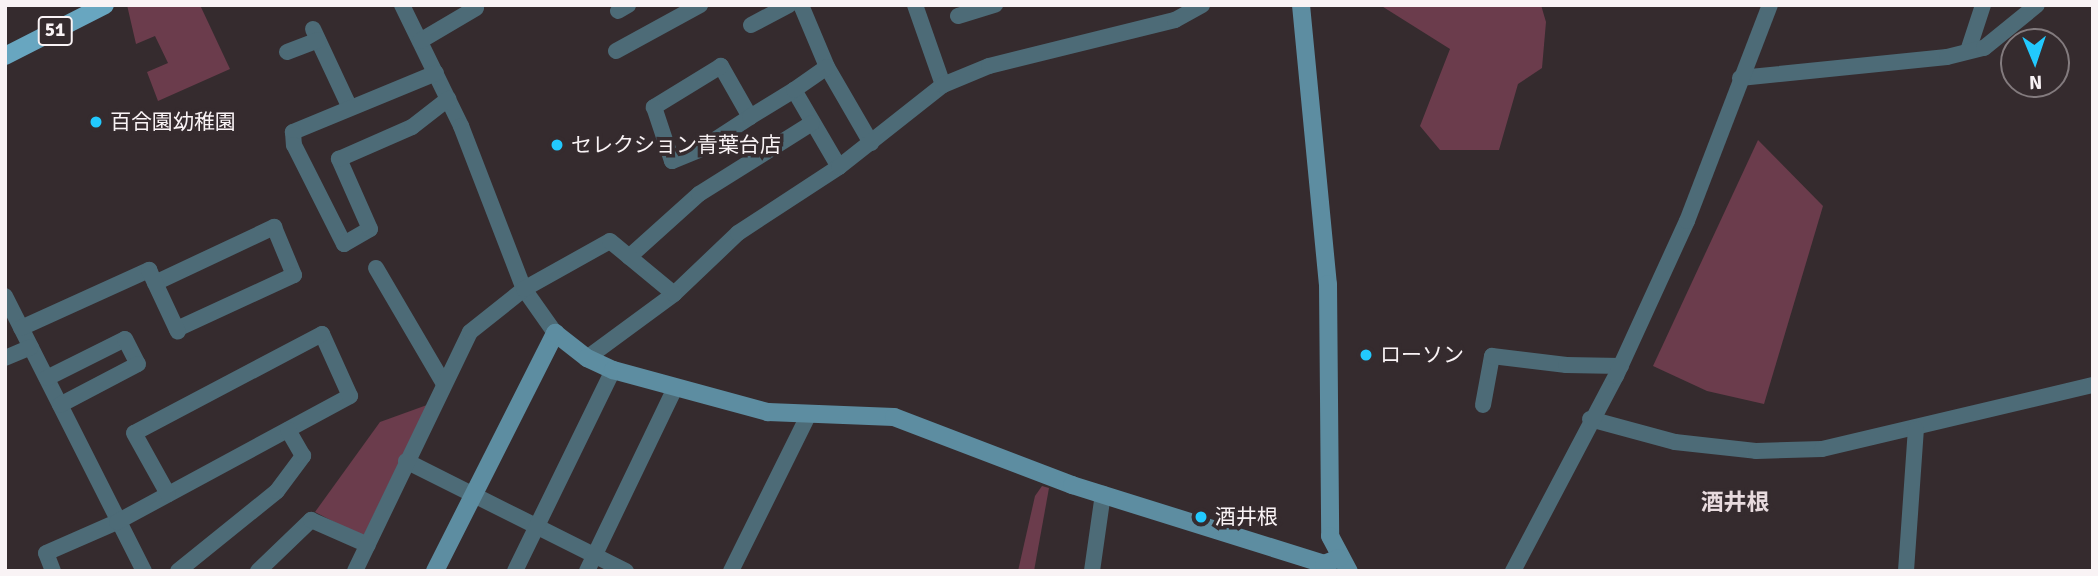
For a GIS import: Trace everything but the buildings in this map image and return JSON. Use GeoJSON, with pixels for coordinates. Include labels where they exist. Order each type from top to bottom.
{"type":"FeatureCollection","features":[{"type":"Feature","properties":{"kind":"main road","name":"51"},"geometry":{"type":"LineString","coordinates":[[6,55],[105,5]]}},
{"type":"Feature","properties":{"kind":"street"},"geometry":{"type":"LineString","coordinates":[[402,5],[448,99],[524,289],[555,334],[587,358],[613,370],[768,412],[808,416],[894,417],[1103,494],[1334,566],[1330,536],[1328,284],[1301,5]]}},
{"type":"Feature","properties":{"kind":"street"},"geometry":{"type":"LineString","coordinates":[[616,51],[700,5]]}},
{"type":"Feature","properties":{"kind":"street"},"geometry":{"type":"LineString","coordinates":[[751,25],[789,5]]}},
{"type":"Feature","properties":{"kind":"street"},"geometry":{"type":"LineString","coordinates":[[801,5],[827,67],[872,143]]}},
{"type":"Feature","properties":{"kind":"street"},"geometry":{"type":"LineString","coordinates":[[915,5],[943,86]]}},
{"type":"Feature","properties":{"kind":"street"},"geometry":{"type":"LineString","coordinates":[[587,358],[674,294],[738,233],[839,167],[943,86],[989,66],[1175,20],[1202,5]]}},
{"type":"Feature","properties":{"kind":"street"},"geometry":{"type":"LineString","coordinates":[[1513,571],[1590,419],[1621,366],[1687,221],[1770,5]]}},
{"type":"Feature","properties":{"kind":"street"},"geometry":{"type":"LineString","coordinates":[[1968,51],[1983,5]]}},
{"type":"Feature","properties":{"kind":"street"},"geometry":{"type":"LineString","coordinates":[[1740,78],[1984,48],[2037,5]]}},
{"type":"Feature","properties":{"kind":"street"},"geometry":{"type":"LineString","coordinates":[[958,16],[984,7]]}},
{"type":"Feature","properties":{"kind":"street"},"geometry":{"type":"LineString","coordinates":[[420,41],[476,8]]}},
{"type":"Feature","properties":{"kind":"street"},"geometry":{"type":"LineString","coordinates":[[287,52],[315,34],[350,108]]}},
{"type":"Feature","properties":{"kind":"street"},"geometry":{"type":"LineString","coordinates":[[750,117],[721,66],[654,107],[673,161],[750,117],[827,67]]}},
{"type":"Feature","properties":{"kind":"street"},"geometry":{"type":"LineString","coordinates":[[436,73],[296,130],[292,136],[344,244],[370,229],[339,159],[412,127],[448,99]]}},
{"type":"Feature","properties":{"kind":"street"},"geometry":{"type":"LineString","coordinates":[[794,90],[839,167]]}},
{"type":"Feature","properties":{"kind":"street"},"geometry":{"type":"LineString","coordinates":[[629,257],[699,194],[812,123]]}},
{"type":"Feature","properties":{"kind":"street"},"geometry":{"type":"LineString","coordinates":[[22,328],[149,270],[155,283],[177,330],[294,275],[274,227],[155,283]]}},
{"type":"Feature","properties":{"kind":"street"},"geometry":{"type":"LineString","coordinates":[[355,571],[470,332],[524,289],[610,241],[674,294]]}},
{"type":"Feature","properties":{"kind":"street"},"geometry":{"type":"LineString","coordinates":[[376,268],[389,306],[444,384]]}},
{"type":"Feature","properties":{"kind":"street"},"geometry":{"type":"LineString","coordinates":[[5,296],[144,571]]}},
{"type":"Feature","properties":{"kind":"street"},"geometry":{"type":"LineString","coordinates":[[53,571],[46,553],[117,522],[288,430],[350,396],[322,334],[134,433],[167,495]]}},
{"type":"Feature","properties":{"kind":"street"},"geometry":{"type":"LineString","coordinates":[[435,571],[555,334]]}},
{"type":"Feature","properties":{"kind":"street"},"geometry":{"type":"LineString","coordinates":[[47,378],[125,339],[138,364],[60,405]]}},
{"type":"Feature","properties":{"kind":"street"},"geometry":{"type":"LineString","coordinates":[[5,358],[31,347]]}},
{"type":"Feature","properties":{"kind":"street"},"geometry":{"type":"LineString","coordinates":[[1483,405],[1492,356],[1566,365],[1621,366]]}},
{"type":"Feature","properties":{"kind":"street"},"geometry":{"type":"LineString","coordinates":[[515,571],[613,370]]}},
{"type":"Feature","properties":{"kind":"street"},"geometry":{"type":"LineString","coordinates":[[1590,419],[1675,442],[1756,451],[1822,449],[1916,429],[2093,385]]}},
{"type":"Feature","properties":{"kind":"street"},"geometry":{"type":"LineString","coordinates":[[587,571],[675,388]]}},
{"type":"Feature","properties":{"kind":"street"},"geometry":{"type":"LineString","coordinates":[[731,571],[808,416]]}},
{"type":"Feature","properties":{"kind":"street"},"geometry":{"type":"LineString","coordinates":[[1906,571],[1916,429]]}},
{"type":"Feature","properties":{"kind":"street"},"geometry":{"type":"LineString","coordinates":[[178,571],[277,491],[303,456],[288,430]]}},
{"type":"Feature","properties":{"kind":"street"},"geometry":{"type":"LineString","coordinates":[[406,461],[538,524],[626,571]]}},
{"type":"Feature","properties":{"kind":"street"},"geometry":{"type":"LineString","coordinates":[[1092,571],[1103,494]]}},
{"type":"Feature","properties":{"kind":"street"},"geometry":{"type":"LineString","coordinates":[[258,571],[311,520],[368,545]]}},
{"type":"Feature","properties":{"kind":"shaded area"},"geometry":{"type":"Polygon","coordinates":[[[127,5],[200,5],[230,69],[158,101],[147,72],[168,63],[155,36],[136,44],[127,5]]]}},
{"type":"Feature","properties":{"kind":"shaded area"},"geometry":{"type":"Polygon","coordinates":[[[1380,5],[1541,5],[1546,22],[1542,68],[1518,84],[1499,150],[1440,150],[1420,126],[1450,49],[1380,5]]]}},
{"type":"Feature","properties":{"kind":"shaded area"},"geometry":{"type":"Polygon","coordinates":[[[1758,140],[1823,206],[1764,404],[1707,391],[1653,366],[1758,140]]]}},
{"type":"Feature","properties":{"kind":"shaded area"},"geometry":{"type":"Polygon","coordinates":[[[427,405],[363,537],[315,512],[380,422],[427,405]]]}},
{"type":"Feature","properties":{"kind":"shaded area"},"geometry":{"type":"Polygon","coordinates":[[[1042,486],[1049,488],[1034,571],[1018,571],[1035,496],[1042,486]]]}},
{"type":"Feature","properties":{"kind":"place","name":"百合園幼稚園"},"geometry":{"type":"Point","coordinates":[96,122]}},
{"type":"Feature","properties":{"kind":"place","name":"セレクション青葉台店"},"geometry":{"type":"Point","coordinates":[557,145]}},
{"type":"Feature","properties":{"kind":"place","name":"ローソン"},"geometry":{"type":"Point","coordinates":[1366,355]}},
{"type":"Feature","properties":{"kind":"place","name":"酒井根"},"geometry":{"type":"Point","coordinates":[1201,517]}},
{"type":"Feature","properties":{"kind":"district","name":"酒井根"},"geometry":{"type":"Point","coordinates":[1735,503]}}]}
